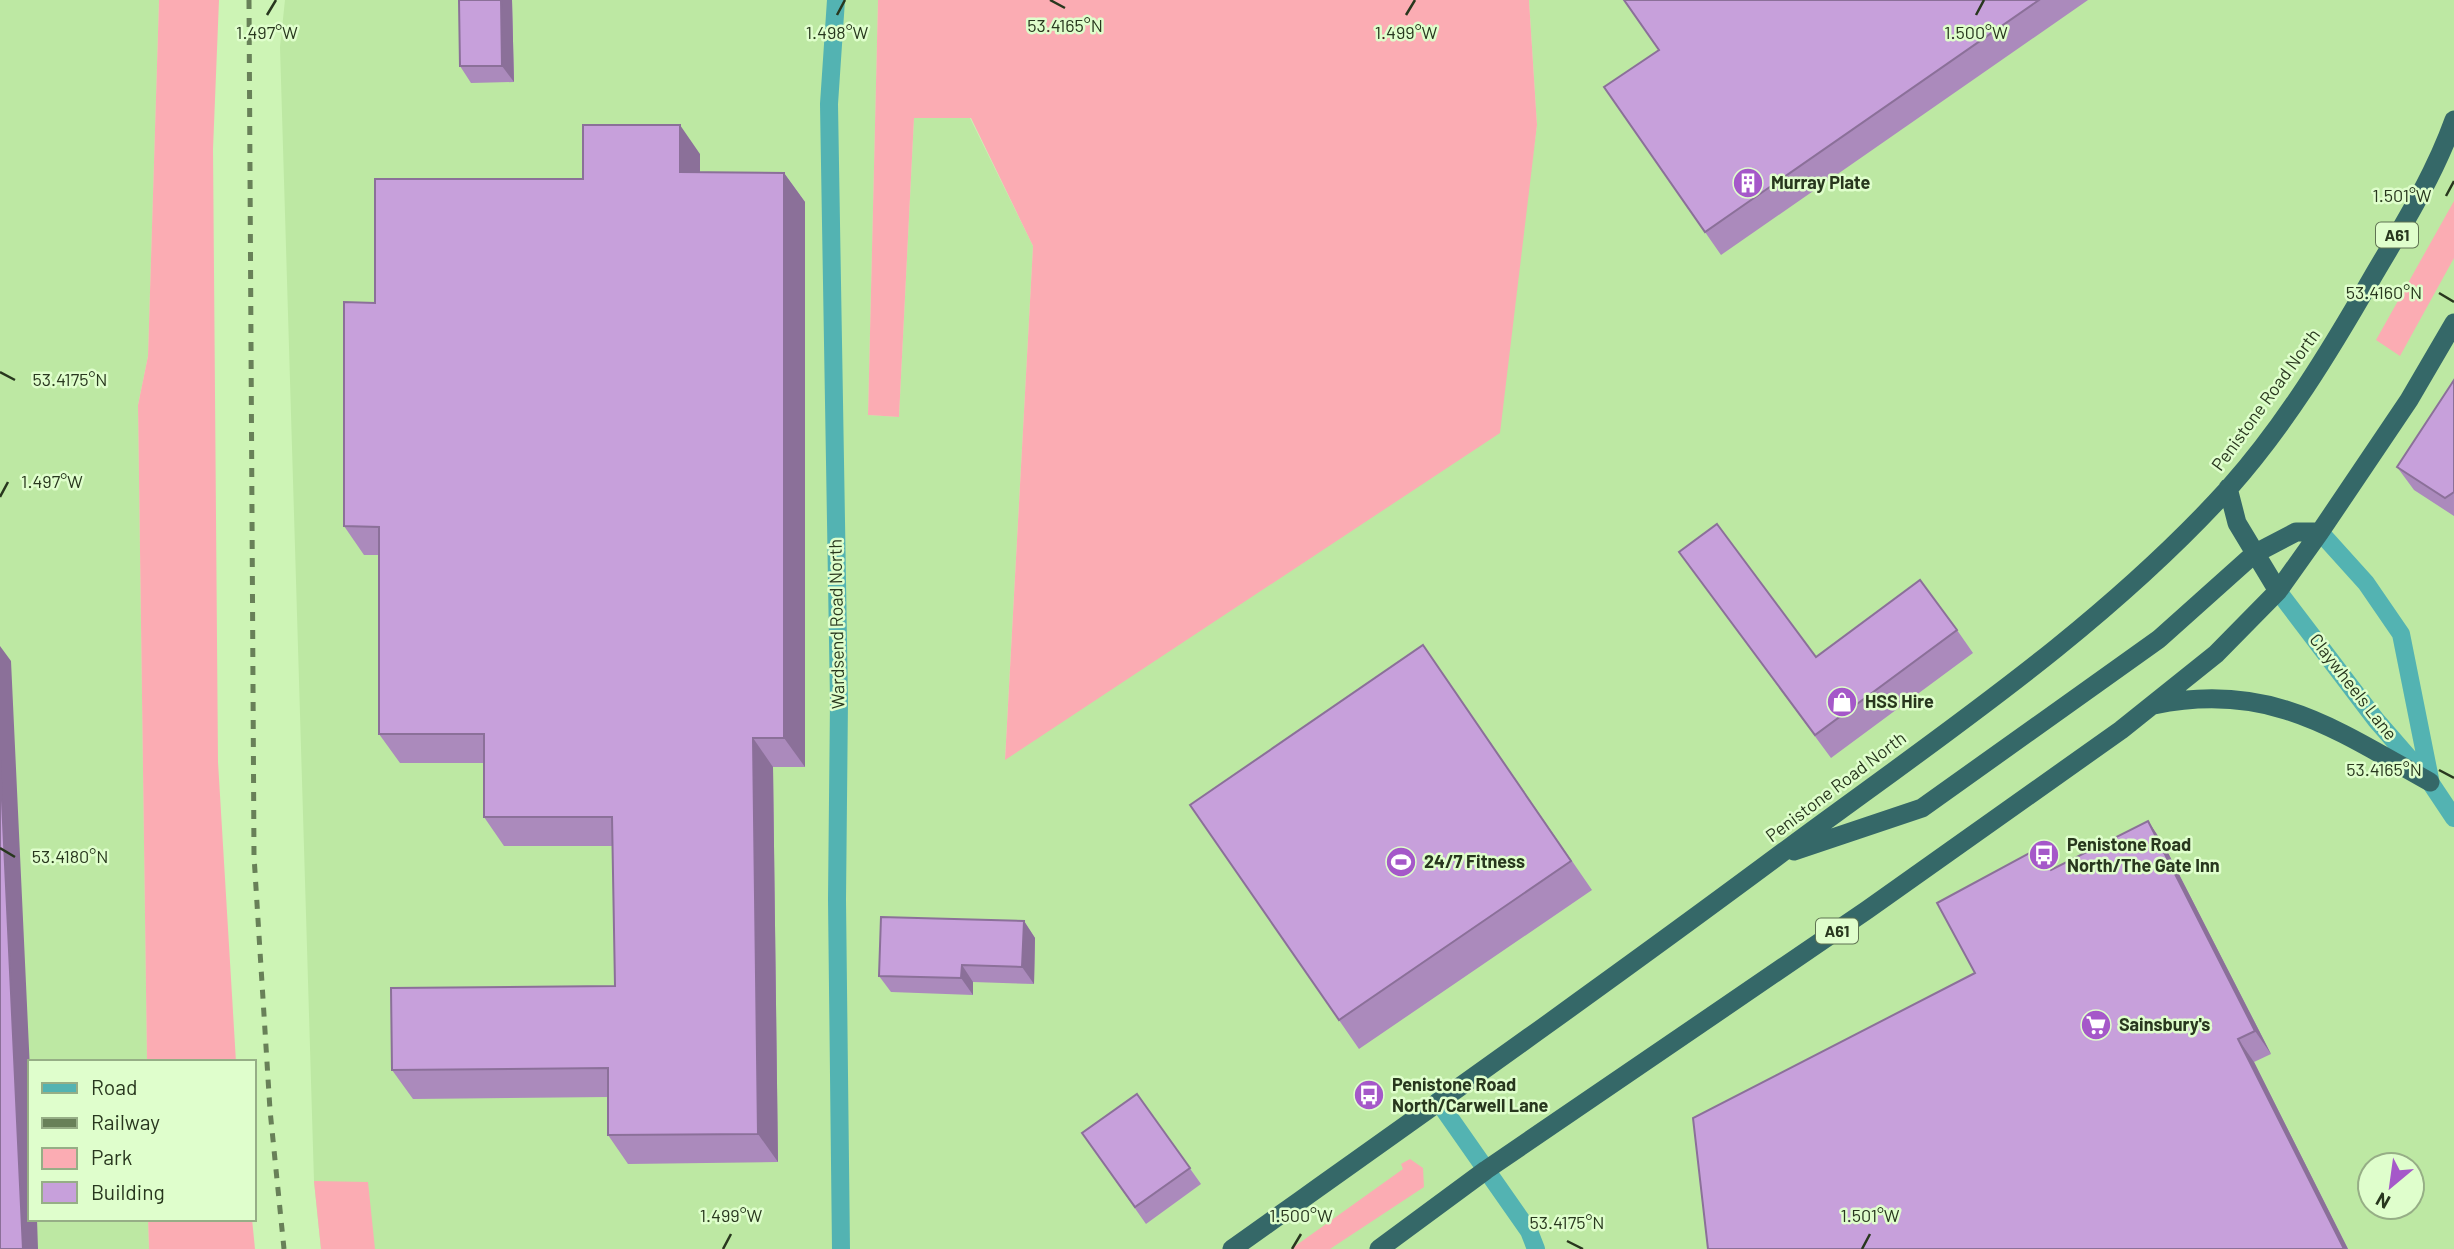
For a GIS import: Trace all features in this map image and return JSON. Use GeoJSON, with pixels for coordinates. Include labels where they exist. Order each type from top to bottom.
{"type":"FeatureCollection","features":[{"type":"Feature","properties":{"kind":"highway","name":"Penistone Road North"},"geometry":{"type":"LineString","coordinates":[[1233,1249],[1777,857],[2002,690],[2140,575],[2228,488],[2263,446],[2333,345],[2420,195],[2442,152],[2454,120]]}},
{"type":"Feature","properties":{"kind":"highway","name":"A61"},"geometry":{"type":"LineString","coordinates":[[1379,1249],[1486,1170],[1867,910],[2121,730],[2225,647],[2278,591],[2320,533],[2409,400],[2454,323]]}},
{"type":"Feature","properties":{"kind":"highway"},"geometry":{"type":"LineString","coordinates":[[2228,488],[2236,523],[2278,591]]}},
{"type":"Feature","properties":{"kind":"highway"},"geometry":{"type":"LineString","coordinates":[[1777,857],[1922,808],[2159,639],[2254,554],[2296,532],[2320,533]]}},
{"type":"Feature","properties":{"kind":"highway"},"geometry":{"type":"LineString","coordinates":[[2149,706],[2179,700],[2230,698],[2298,712],[2325,723],[2430,782]]}},
{"type":"Feature","properties":{"kind":"street","name":"Wardsend Road North"},"geometry":{"type":"LineString","coordinates":[[835,0],[829,117],[839,701],[837,900],[841,1249]]}},
{"type":"Feature","properties":{"kind":"street","name":"Claywheels Lane"},"geometry":{"type":"LineString","coordinates":[[2320,533],[2366,583],[2401,635],[2430,782]]}},
{"type":"Feature","properties":{"kind":"street","name":"Claywheels Lane"},"geometry":{"type":"LineString","coordinates":[[2278,591],[2376,720],[2430,782],[2454,818]]}},
{"type":"Feature","properties":{"kind":"street"},"geometry":{"type":"LineString","coordinates":[[1438,1101],[1529,1231],[1536,1249]]}},
{"type":"Feature","properties":{"kind":"shaded area"},"geometry":{"type":"Polygon","coordinates":[[[0,0],[159,0],[148,356],[138,405],[147,1060],[28,1060],[28,1221],[148,1221],[149,1249],[0,1249],[0,0]]]}},
{"type":"Feature","properties":{"kind":"shaded area"},"geometry":{"type":"Polygon","coordinates":[[[285,0],[878,0],[868,415],[899,417],[914,118],[970,118],[1033,246],[1005,759],[1522,237],[1537,125],[1529,0],[2454,0],[2454,1249],[321,1249],[314,1181],[280,47],[285,0]]]}},
{"type":"Feature","properties":{"kind":"green space"},"geometry":{"type":"Polygon","coordinates":[[[159,0],[219,0],[213,149],[218,762],[236,1060],[147,1060],[138,405],[148,356],[159,0]]]}},
{"type":"Feature","properties":{"kind":"green space"},"geometry":{"type":"Polygon","coordinates":[[[878,0],[1529,0],[1537,125],[1500,433],[1005,760],[1033,246],[971,118],[914,118],[899,417],[868,415],[878,0]]]}},
{"type":"Feature","properties":{"kind":"green space"},"geometry":{"type":"Polygon","coordinates":[[[2454,201],[2454,258],[2400,356],[2376,340],[2454,201]]]}},
{"type":"Feature","properties":{"kind":"green space"},"geometry":{"type":"Polygon","coordinates":[[[1410,1159],[1423,1168],[1424,1187],[1330,1249],[1291,1249],[1403,1169],[1401,1164],[1410,1159]]]}},
{"type":"Feature","properties":{"kind":"green space"},"geometry":{"type":"Polygon","coordinates":[[[314,1181],[368,1182],[375,1249],[321,1249],[314,1181]]]}},
{"type":"Feature","properties":{"kind":"green space"},"geometry":{"type":"Polygon","coordinates":[[[148,1221],[252,1221],[255,1249],[149,1249],[148,1221]]]}},
{"type":"Feature","properties":{"kind":"building"},"geometry":{"type":"Polygon","coordinates":[[[459,0],[501,0],[502,66],[460,66],[459,0]]]}},
{"type":"Feature","properties":{"kind":"building","name":"Murray Plate"},"geometry":{"type":"Polygon","coordinates":[[[1624,0],[2039,0],[1705,232],[1604,87],[1659,50],[1624,0]]]}},
{"type":"Feature","properties":{"kind":"building"},"geometry":{"type":"Polygon","coordinates":[[[583,125],[680,125],[680,172],[784,173],[784,738],[753,738],[758,1134],[608,1135],[608,1068],[392,1070],[391,988],[615,986],[612,817],[484,817],[484,734],[379,734],[379,527],[344,526],[344,302],[375,303],[375,179],[583,179],[583,125]]]}},
{"type":"Feature","properties":{"kind":"building"},"geometry":{"type":"Polygon","coordinates":[[[2454,380],[2454,492],[2445,498],[2397,467],[2454,380]]]}},
{"type":"Feature","properties":{"kind":"building"},"geometry":{"type":"Polygon","coordinates":[[[1717,524],[1816,657],[1920,580],[1957,630],[1815,735],[1679,552],[1717,524]]]}},
{"type":"Feature","properties":{"kind":"building","name":"24/7 Fitness"},"geometry":{"type":"Polygon","coordinates":[[[1423,645],[1571,861],[1339,1020],[1190,805],[1423,645]]]}},
{"type":"Feature","properties":{"kind":"building"},"geometry":{"type":"Polygon","coordinates":[[[0,758],[23,1249],[0,1249],[0,758]]]}},
{"type":"Feature","properties":{"kind":"building","name":"Sainsbury's"},"geometry":{"type":"Polygon","coordinates":[[[2148,821],[2255,1031],[2238,1039],[2344,1249],[1708,1249],[1693,1118],[1975,973],[1937,903],[2037,849],[2051,870],[2148,821]]]}},
{"type":"Feature","properties":{"kind":"building"},"geometry":{"type":"Polygon","coordinates":[[[881,917],[1024,921],[1022,967],[962,965],[961,978],[879,976],[881,917]]]}},
{"type":"Feature","properties":{"kind":"building"},"geometry":{"type":"Polygon","coordinates":[[[1137,1094],[1190,1168],[1135,1207],[1082,1133],[1137,1094]]]}},
{"type":"Feature","properties":{"kind":"railway"},"geometry":{"type":"LineString","coordinates":[[249,0],[254,856],[270,1110],[284,1249]]}},
{"type":"Feature","properties":{"kind":"place","name":"Murray Plate"},"geometry":{"type":"Point","coordinates":[1748,183]}},
{"type":"Feature","properties":{"kind":"place","name":"HSS Hire"},"geometry":{"type":"Point","coordinates":[1842,702]}},
{"type":"Feature","properties":{"kind":"place","name":"Penistone Road North/The Gate Inn"},"geometry":{"type":"Point","coordinates":[2044,855]}},
{"type":"Feature","properties":{"kind":"place","name":"24/7 Fitness"},"geometry":{"type":"Point","coordinates":[1401,862]}},
{"type":"Feature","properties":{"kind":"place","name":"Sainsbury's"},"geometry":{"type":"Point","coordinates":[2096,1025]}},
{"type":"Feature","properties":{"kind":"place","name":"Penistone Road North/Carwell Lane"},"geometry":{"type":"Point","coordinates":[1369,1095]}}]}
